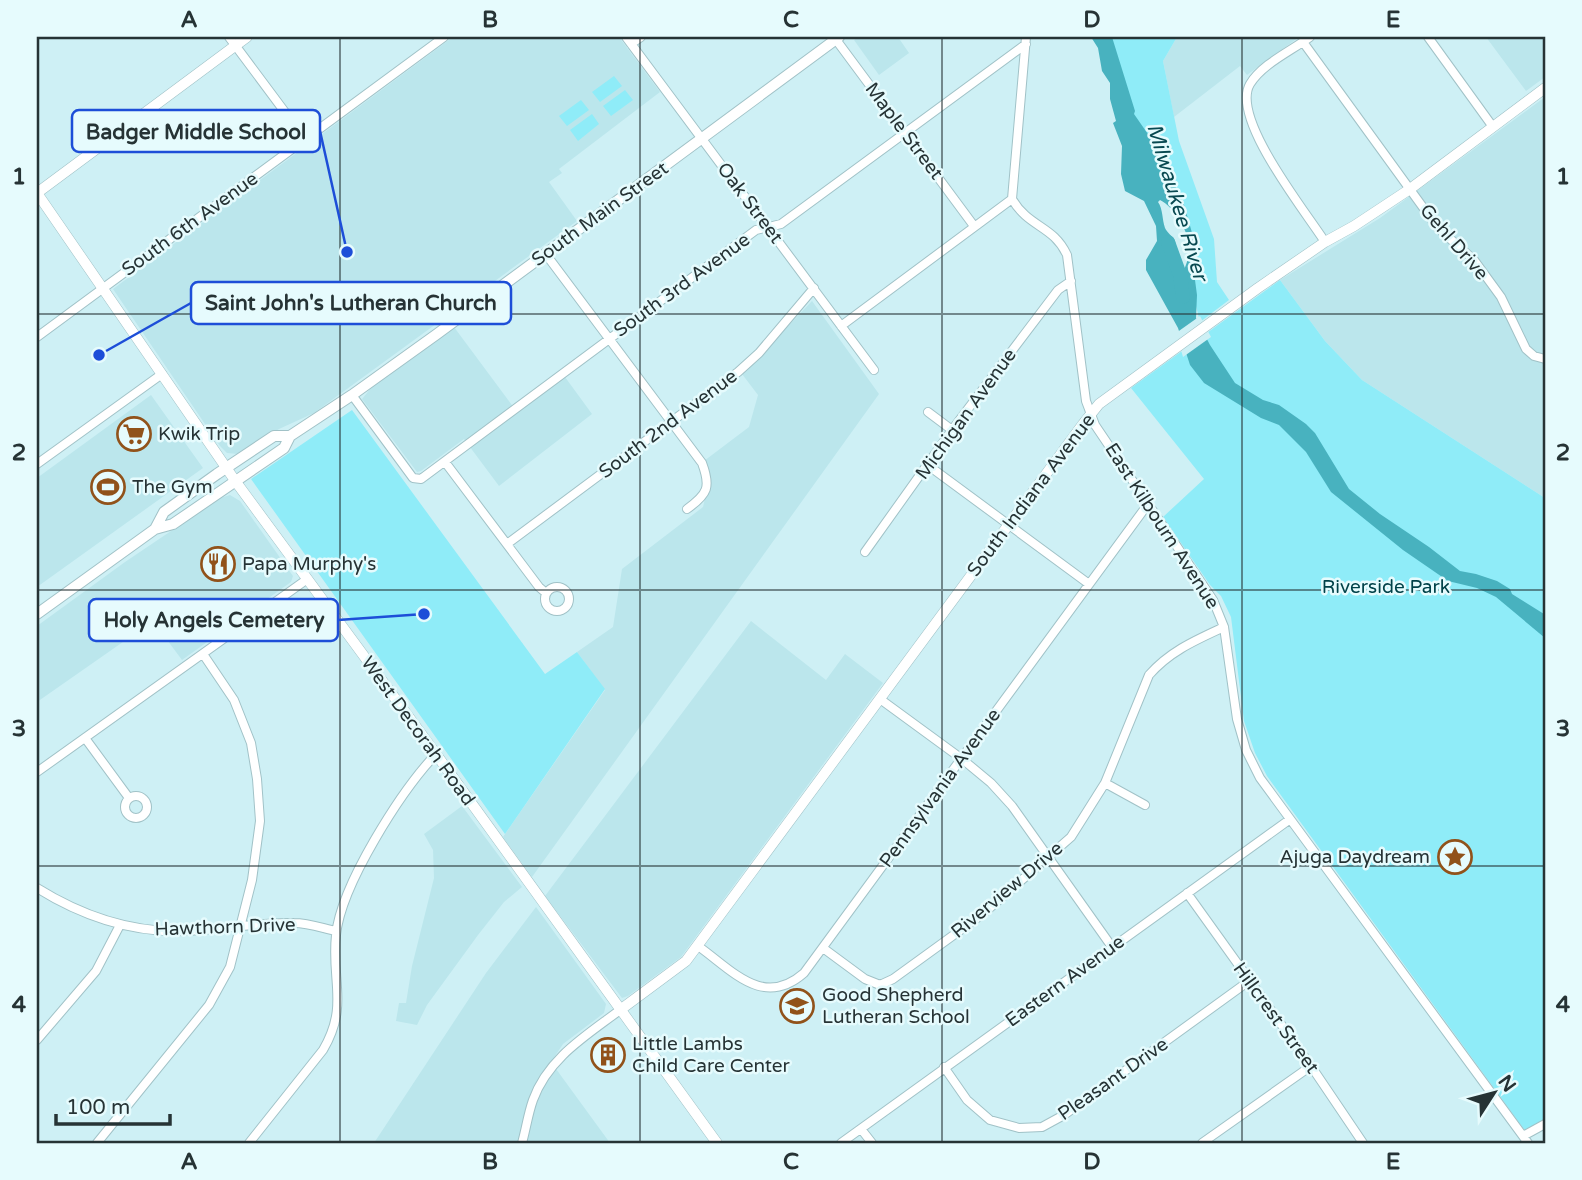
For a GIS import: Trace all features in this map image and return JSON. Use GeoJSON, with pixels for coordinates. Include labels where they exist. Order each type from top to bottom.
{"type":"FeatureCollection","features":[{"type":"Feature","properties":{"kind":"main road","name":"South Main Street"},"geometry":{"type":"LineString","coordinates":[[37,614],[155,529],[173,524],[284,448],[290,436],[352,395],[836,38]]}},
{"type":"Feature","properties":{"kind":"main road","name":"South Main Street"},"geometry":{"type":"LineString","coordinates":[[155,529],[164,512],[226,468],[274,436],[290,436]]}},
{"type":"Feature","properties":{"kind":"street"},"geometry":{"type":"LineString","coordinates":[[37,193],[233,41],[247,37]]}},
{"type":"Feature","properties":{"kind":"street","name":"South 6th Avenue"},"geometry":{"type":"LineString","coordinates":[[37,337],[444,37]]}},
{"type":"Feature","properties":{"kind":"street"},"geometry":{"type":"LineString","coordinates":[[628,40],[641,37]]}},
{"type":"Feature","properties":{"kind":"street"},"geometry":{"type":"LineString","coordinates":[[1428,37],[1493,127]]}},
{"type":"Feature","properties":{"kind":"street","name":"Maple Street"},"geometry":{"type":"LineString","coordinates":[[836,38],[974,226]]}},
{"type":"Feature","properties":{"kind":"street"},"geometry":{"type":"LineString","coordinates":[[1306,39],[1256,76],[1248,87],[1246,100],[1250,118],[1268,157],[1325,242]]}},
{"type":"Feature","properties":{"kind":"street","name":"Gehl Drive"},"geometry":{"type":"LineString","coordinates":[[1306,39],[1438,228],[1474,260],[1495,289],[1526,349],[1534,356],[1545,359]]}},
{"type":"Feature","properties":{"kind":"street","name":"Oak Street"},"geometry":{"type":"LineString","coordinates":[[628,40],[874,370]]}},
{"type":"Feature","properties":{"kind":"street"},"geometry":{"type":"LineString","coordinates":[[233,41],[306,139]]}},
{"type":"Feature","properties":{"kind":"street"},"geometry":{"type":"LineString","coordinates":[[841,326],[1012,199],[1026,41]]}},
{"type":"Feature","properties":{"kind":"street","name":"South 3rd Avenue"},"geometry":{"type":"LineString","coordinates":[[352,395],[413,478],[421,479],[756,230],[781,224],[1026,41]]}},
{"type":"Feature","properties":{"kind":"street","name":"South Indiana Avenue"},"geometry":{"type":"LineString","coordinates":[[620,1010],[675,971],[698,946],[1099,404],[1209,322],[1325,242],[1410,189],[1545,88]]}},
{"type":"Feature","properties":{"kind":"street","name":"West Decorah Road"},"geometry":{"type":"LineString","coordinates":[[37,193],[306,580],[436,754],[717,1143]]}},
{"type":"Feature","properties":{"kind":"street","name":"East Kilbourn Avenue"},"geometry":{"type":"LineString","coordinates":[[1012,199],[1020,213],[1054,235],[1067,255],[1090,414],[1213,600],[1224,627],[1237,719],[1246,750],[1260,778],[1525,1140]]}},
{"type":"Feature","properties":{"kind":"street"},"geometry":{"type":"LineString","coordinates":[[545,253],[702,463],[708,481],[703,498],[687,509]]}},
{"type":"Feature","properties":{"kind":"street","name":"Michigan Avenue"},"geometry":{"type":"LineString","coordinates":[[865,552],[1058,290],[1070,281]]}},
{"type":"Feature","properties":{"kind":"street","name":"South 2nd Avenue"},"geometry":{"type":"LineString","coordinates":[[507,544],[738,372],[759,353],[814,288]]}},
{"type":"Feature","properties":{"kind":"street"},"geometry":{"type":"LineString","coordinates":[[37,464],[162,374]]}},
{"type":"Feature","properties":{"kind":"street"},"geometry":{"type":"LineString","coordinates":[[928,411],[953,430]]}},
{"type":"Feature","properties":{"kind":"street"},"geometry":{"type":"LineString","coordinates":[[445,462],[546,593]]}},
{"type":"Feature","properties":{"kind":"street"},"geometry":{"type":"LineString","coordinates":[[929,466],[1088,584]]}},
{"type":"Feature","properties":{"kind":"street","name":"Pennsylvania Avenue"},"geometry":{"type":"LineString","coordinates":[[698,946],[741,978],[760,987],[769,988],[796,981],[823,948],[1148,504]]}},
{"type":"Feature","properties":{"kind":"street"},"geometry":{"type":"LineString","coordinates":[[37,772],[306,580]]}},
{"type":"Feature","properties":{"kind":"street","name":"Riverview Drive"},"geometry":{"type":"LineString","coordinates":[[823,948],[880,988],[984,913],[1070,837],[1105,783],[1149,675],[1158,664],[1179,648],[1224,627]]}},
{"type":"Feature","properties":{"kind":"street"},"geometry":{"type":"LineString","coordinates":[[97,1143],[209,1005],[230,967],[252,880],[260,821],[251,743],[234,700],[203,654]]}},
{"type":"Feature","properties":{"kind":"street"},"geometry":{"type":"LineString","coordinates":[[880,699],[991,783],[1012,806],[1112,947]]}},
{"type":"Feature","properties":{"kind":"street"},"geometry":{"type":"LineString","coordinates":[[85,738],[129,798]]}},
{"type":"Feature","properties":{"kind":"street"},"geometry":{"type":"LineString","coordinates":[[249,1143],[330,1038],[339,1005],[335,965],[336,931],[348,895],[382,830],[436,754]]}},
{"type":"Feature","properties":{"kind":"street"},"geometry":{"type":"LineString","coordinates":[[1105,783],[1145,805]]}},
{"type":"Feature","properties":{"kind":"street","name":"Eastern Avenue"},"geometry":{"type":"LineString","coordinates":[[841,1143],[1289,820]]}},
{"type":"Feature","properties":{"kind":"street","name":"Hawthorn Drive"},"geometry":{"type":"LineString","coordinates":[[37,888],[72,908],[120,925],[184,931],[294,923],[336,931]]}},
{"type":"Feature","properties":{"kind":"street","name":"Hillcrest Street"},"geometry":{"type":"LineString","coordinates":[[1187,893],[1363,1143]]}},
{"type":"Feature","properties":{"kind":"street"},"geometry":{"type":"LineString","coordinates":[[37,1040],[96,971],[120,925]]}},
{"type":"Feature","properties":{"kind":"street","name":"Pleasant Drive"},"geometry":{"type":"LineString","coordinates":[[944,1067],[967,1100],[990,1120],[1018,1128],[1042,1127],[1064,1115],[1249,981]]}},
{"type":"Feature","properties":{"kind":"street"},"geometry":{"type":"LineString","coordinates":[[522,1143],[533,1100],[545,1075],[581,1038],[620,1010]]}},
{"type":"Feature","properties":{"kind":"street"},"geometry":{"type":"LineString","coordinates":[[1202,1143],[1311,1066]]}},
{"type":"Feature","properties":{"kind":"street"},"geometry":{"type":"LineString","coordinates":[[1525,1140],[1545,1124]]}},
{"type":"Feature","properties":{"kind":"street"},"geometry":{"type":"LineString","coordinates":[[861,1129],[872,1143]]}},
{"type":"Feature","properties":{"kind":"shaded area"},"geometry":{"type":"Polygon","coordinates":[[[453,37],[619,37],[660,92],[559,169],[562,173],[549,182],[577,221],[314,413],[279,429],[238,454],[227,453],[113,289],[453,37]]]}},
{"type":"Feature","properties":{"kind":"shaded area"},"geometry":{"type":"Polygon","coordinates":[[[859,37],[898,37],[909,53],[879,75],[854,40],[859,37]]]}},
{"type":"Feature","properties":{"kind":"shaded area"},"geometry":{"type":"Polygon","coordinates":[[[1177,37],[1299,37],[1247,75],[1240,66],[1174,117],[1163,61],[1177,37]]]}},
{"type":"Feature","properties":{"kind":"shaded area"},"geometry":{"type":"Polygon","coordinates":[[[1486,37],[1545,37],[1545,77],[1526,91],[1486,37]]]}},
{"type":"Feature","properties":{"kind":"shaded area"},"geometry":{"type":"Polygon","coordinates":[[[1545,97],[1545,498],[1362,380],[1325,341],[1280,280],[1380,218],[1545,97]]]}},
{"type":"Feature","properties":{"kind":"shaded area"},"geometry":{"type":"Polygon","coordinates":[[[812,301],[879,394],[532,877],[503,837],[605,690],[577,652],[613,627],[622,569],[703,507],[710,478],[700,464],[749,427],[758,395],[742,374],[812,301]]]}},
{"type":"Feature","properties":{"kind":"shaded area"},"geometry":{"type":"Polygon","coordinates":[[[454,327],[517,412],[565,377],[592,414],[499,486],[464,439],[417,472],[362,399],[371,388],[454,327]]]}},
{"type":"Feature","properties":{"kind":"shaded area"},"geometry":{"type":"Polygon","coordinates":[[[151,395],[203,468],[37,587],[37,478],[151,395]]]}},
{"type":"Feature","properties":{"kind":"shaded area"},"geometry":{"type":"Polygon","coordinates":[[[230,495],[240,501],[293,576],[291,582],[182,660],[153,621],[37,702],[37,626],[125,562],[220,498],[230,495]]]}},
{"type":"Feature","properties":{"kind":"shaded area"},"geometry":{"type":"Polygon","coordinates":[[[751,621],[826,680],[845,654],[883,683],[681,957],[622,998],[545,896],[751,621]]]}},
{"type":"Feature","properties":{"kind":"shaded area"},"geometry":{"type":"Polygon","coordinates":[[[462,806],[522,887],[504,902],[478,935],[427,1005],[417,1025],[396,1021],[399,1003],[406,1003],[412,966],[434,878],[433,850],[424,834],[462,806]]]}},
{"type":"Feature","properties":{"kind":"shaded area"},"geometry":{"type":"Polygon","coordinates":[[[536,907],[606,1004],[604,1013],[563,1044],[551,1062],[610,1143],[374,1143],[486,973],[536,907]]]}},
{"type":"Feature","properties":{"kind":"green space"},"geometry":{"type":"Polygon","coordinates":[[[1110,37],[1177,37],[1163,61],[1179,141],[1214,239],[1217,282],[1229,300],[1200,322],[1192,290],[1188,226],[1135,120],[1110,37]]]}},
{"type":"Feature","properties":{"kind":"green space"},"geometry":{"type":"Polygon","coordinates":[[[614,76],[622,86],[600,102],[592,92],[614,76]]]}},
{"type":"Feature","properties":{"kind":"green space"},"geometry":{"type":"Polygon","coordinates":[[[625,90],[633,100],[611,116],[603,106],[625,90]]]}},
{"type":"Feature","properties":{"kind":"green space"},"geometry":{"type":"Polygon","coordinates":[[[581,100],[589,110],[567,126],[559,116],[581,100]]]}},
{"type":"Feature","properties":{"kind":"green space"},"geometry":{"type":"Polygon","coordinates":[[[592,114],[599,124],[578,141],[570,130],[592,114]]]}},
{"type":"Feature","properties":{"kind":"green space","name":"Riverside Park"},"geometry":{"type":"Polygon","coordinates":[[[1280,280],[1325,341],[1362,380],[1545,498],[1545,1120],[1530,1129],[1524,1129],[1520,1124],[1267,776],[1255,753],[1244,721],[1231,617],[1221,596],[1210,585],[1163,517],[1204,479],[1131,388],[1280,280]]]}},
{"type":"Feature","properties":{"kind":"green space"},"geometry":{"type":"Polygon","coordinates":[[[352,410],[545,674],[577,652],[605,689],[505,834],[251,479],[352,410]]]}},
{"type":"Feature","properties":{"kind":"water"},"geometry":{"type":"Polygon","coordinates":[[[1091,37],[1112,37],[1134,114],[1164,158],[1166,169],[1183,201],[1196,247],[1193,265],[1197,295],[1196,318],[1235,383],[1263,400],[1279,405],[1306,424],[1315,433],[1349,489],[1380,514],[1460,571],[1497,581],[1544,614],[1545,638],[1496,597],[1477,588],[1448,581],[1403,550],[1331,492],[1306,452],[1279,425],[1261,418],[1204,383],[1190,365],[1178,328],[1146,270],[1146,260],[1157,241],[1156,226],[1144,201],[1125,191],[1121,174],[1122,146],[1113,123],[1116,121],[1110,99],[1110,83],[1102,71],[1098,48],[1091,37]],[[1160,200],[1158,202],[1165,228],[1175,241],[1174,274],[1177,284],[1186,265],[1189,246],[1181,223],[1160,200]]]}},
{"type":"Feature","properties":{"kind":"pier"},"geometry":{"type":"Polygon","coordinates":[[[1200,316],[1211,337],[1183,357],[1176,333],[1200,316]]]}},
{"type":"Feature","properties":{"kind":"waterway","name":"Milwaukee River"},"geometry":{"type":"LineString","coordinates":[[1168,242],[1180,275],[1183,297]]}},
{"type":"Feature","properties":{"kind":"place","name":"Badger Middle School"},"geometry":{"type":"Point","coordinates":[347,252]}},
{"type":"Feature","properties":{"kind":"place","name":"Saint John's Lutheran Church"},"geometry":{"type":"Point","coordinates":[99,355]}},
{"type":"Feature","properties":{"kind":"place","name":"Kwik Trip"},"geometry":{"type":"Point","coordinates":[134,434]}},
{"type":"Feature","properties":{"kind":"place","name":"The Gym"},"geometry":{"type":"Point","coordinates":[108,487]}},
{"type":"Feature","properties":{"kind":"place","name":"Papa Murphy's"},"geometry":{"type":"Point","coordinates":[218,564]}},
{"type":"Feature","properties":{"kind":"place","name":"Holy Angels Cemetery"},"geometry":{"type":"Point","coordinates":[424,614]}},
{"type":"Feature","properties":{"kind":"place","name":"Ajuga Daydream"},"geometry":{"type":"Point","coordinates":[1455,857]}},
{"type":"Feature","properties":{"kind":"place","name":"Good Shepherd Lutheran School"},"geometry":{"type":"Point","coordinates":[797,1006]}},
{"type":"Feature","properties":{"kind":"place","name":"Little Lambs Child Care Center"},"geometry":{"type":"Point","coordinates":[608,1055]}}]}
